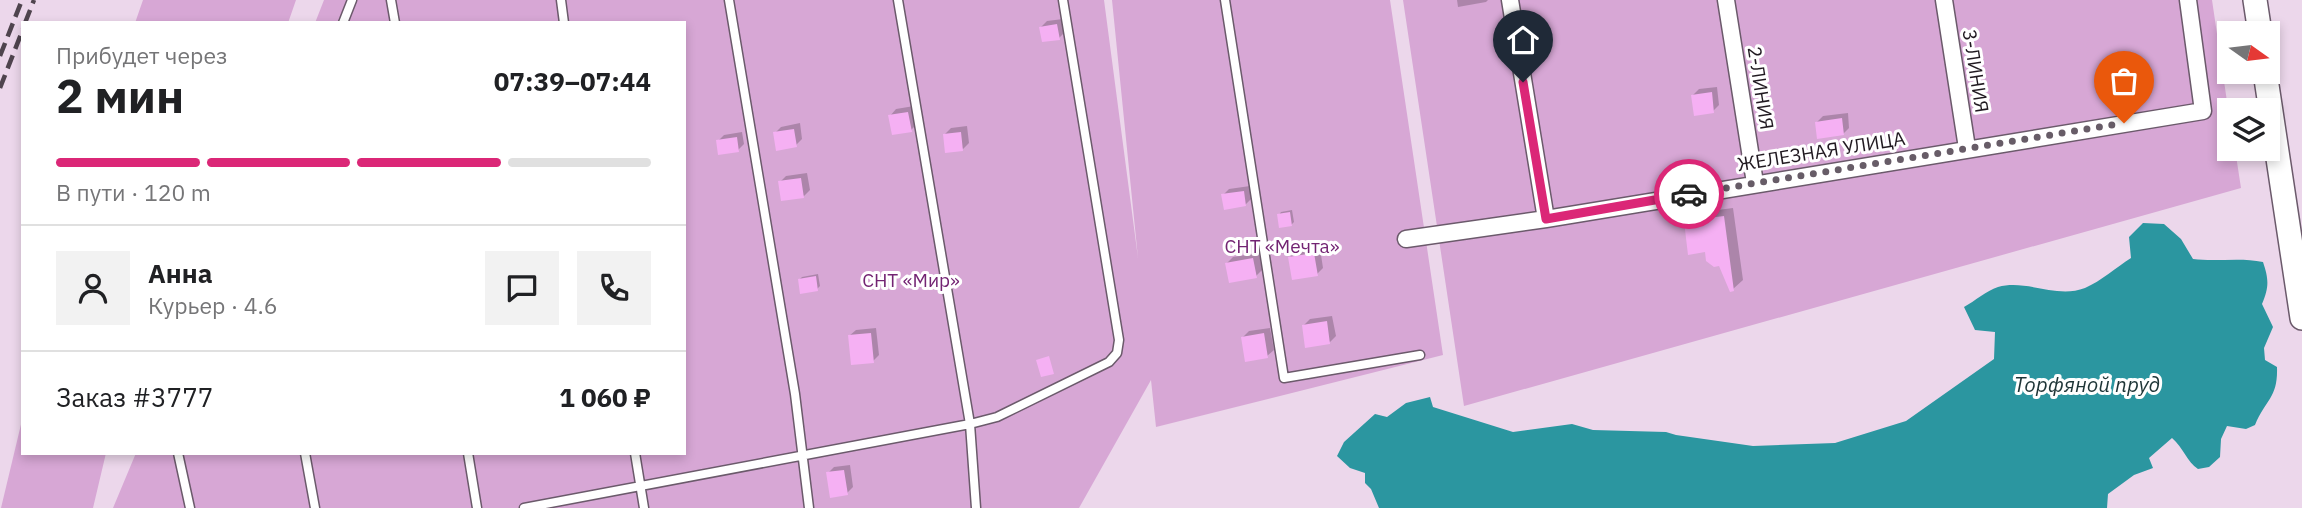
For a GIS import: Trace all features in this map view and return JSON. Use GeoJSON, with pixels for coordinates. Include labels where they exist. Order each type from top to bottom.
{"type":"FeatureCollection","features":[{"type":"Feature","properties":{"kind":"street"},"geometry":{"type":"LineString","coordinates":[[1510,0],[1546,219]]}},
{"type":"Feature","properties":{"kind":"street","name":"2-ЛИНИЯ"},"geometry":{"type":"LineString","coordinates":[[1726,0],[1755,183]]}},
{"type":"Feature","properties":{"kind":"street","name":"3-ЛИНИЯ"},"geometry":{"type":"LineString","coordinates":[[1944,0],[1967,148]]}},
{"type":"Feature","properties":{"kind":"street","name":"ЖЕЛЕЗНАЯ УЛИЦА"},"geometry":{"type":"LineString","coordinates":[[1405,239],[1546,219],[2203,111],[2188,0]]}},
{"type":"Feature","properties":{"kind":"street"},"geometry":{"type":"LineString","coordinates":[[2255,0],[2258,21]]}},
{"type":"Feature","properties":{"kind":"street"},"geometry":{"type":"LineString","coordinates":[[2267,84],[2302,318]]}},
{"type":"Feature","properties":{"kind":"lane"},"geometry":{"type":"LineString","coordinates":[[344,21],[352,0]]}},
{"type":"Feature","properties":{"kind":"lane"},"geometry":{"type":"LineString","coordinates":[[391,0],[395,21]]}},
{"type":"Feature","properties":{"kind":"lane"},"geometry":{"type":"LineString","coordinates":[[561,0],[564,21]]}},
{"type":"Feature","properties":{"kind":"lane"},"geometry":{"type":"LineString","coordinates":[[729,0],[795,394],[809,508]]}},
{"type":"Feature","properties":{"kind":"lane"},"geometry":{"type":"LineString","coordinates":[[898,0],[970,424],[976,508]]}},
{"type":"Feature","properties":{"kind":"lane"},"geometry":{"type":"LineString","coordinates":[[524,508],[970,424],[997,417],[1110,362],[1117,353],[1119,340],[1063,0]]}},
{"type":"Feature","properties":{"kind":"lane"},"geometry":{"type":"LineString","coordinates":[[1225,0],[1284,378],[1420,355]]}},
{"type":"Feature","properties":{"kind":"lane"},"geometry":{"type":"LineString","coordinates":[[178,455],[190,508]]}},
{"type":"Feature","properties":{"kind":"lane"},"geometry":{"type":"LineString","coordinates":[[305,455],[315,508]]}},
{"type":"Feature","properties":{"kind":"lane"},"geometry":{"type":"LineString","coordinates":[[468,455],[477,508]]}},
{"type":"Feature","properties":{"kind":"lane"},"geometry":{"type":"LineString","coordinates":[[635,455],[644,508]]}},
{"type":"Feature","properties":{"kind":"green space"},"geometry":{"type":"Polygon","coordinates":[[[143,0],[296,0],[289,21],[136,21],[143,0]]]}},
{"type":"Feature","properties":{"kind":"green space","name":"СНТ «Мир»"},"geometry":{"type":"Polygon","coordinates":[[[324,0],[1104,0],[1138,258],[1112,0],[1390,0],[1443,355],[1156,427],[1151,380],[1079,508],[113,508],[135,455],[686,455],[686,21],[316,21],[324,0]]]}},
{"type":"Feature","properties":{"kind":"green space"},"geometry":{"type":"Polygon","coordinates":[[[1403,0],[2212,0],[2217,34],[2217,84],[2224,84],[2226,98],[2217,98],[2217,161],[2237,161],[2241,188],[1464,406],[1403,0]]]}},
{"type":"Feature","properties":{"kind":"green space"},"geometry":{"type":"Polygon","coordinates":[[[21,424],[21,455],[106,455],[93,508],[1,508],[21,424]]]}},
{"type":"Feature","properties":{"kind":"water","name":"Торфяной пруд"},"geometry":{"type":"Polygon","coordinates":[[[2143,223],[2164,224],[2181,239],[2193,259],[2263,262],[2267,283],[2262,304],[2273,327],[2264,348],[2265,360],[2277,367],[2276,385],[2255,425],[2246,429],[2227,426],[2221,439],[2220,457],[2209,467],[2198,469],[2194,466],[2172,438],[2149,458],[2153,468],[2134,475],[2108,494],[2107,508],[1379,508],[1371,489],[1365,483],[1365,473],[1350,468],[1337,456],[1344,442],[1375,414],[1387,417],[1406,403],[1430,397],[1433,407],[1513,432],[1572,424],[1593,430],[1666,432],[1753,446],[1835,443],[1906,421],[1994,359],[1995,332],[1975,330],[1964,307],[1998,287],[2009,285],[2063,291],[2085,288],[2131,258],[2129,237],[2143,223]]]}},
{"type":"Feature","properties":{"kind":"building"},"geometry":{"type":"Polygon","coordinates":[[[1057,24],[1060,40],[1042,42],[1039,27],[1057,24]]]}},
{"type":"Feature","properties":{"kind":"building"},"geometry":{"type":"Polygon","coordinates":[[[1712,92],[1714,113],[1694,116],[1691,95],[1712,92]]]}},
{"type":"Feature","properties":{"kind":"building"},"geometry":{"type":"Polygon","coordinates":[[[908,112],[912,132],[892,135],[888,115],[908,112]]]}},
{"type":"Feature","properties":{"kind":"building"},"geometry":{"type":"Polygon","coordinates":[[[1842,118],[1844,135],[1817,139],[1815,122],[1842,118]]]}},
{"type":"Feature","properties":{"kind":"building"},"geometry":{"type":"Polygon","coordinates":[[[794,129],[797,147],[776,151],[773,132],[794,129]]]}},
{"type":"Feature","properties":{"kind":"building"},"geometry":{"type":"Polygon","coordinates":[[[961,132],[963,151],[945,153],[943,134],[961,132]]]}},
{"type":"Feature","properties":{"kind":"building"},"geometry":{"type":"Polygon","coordinates":[[[737,137],[739,152],[718,155],[716,140],[737,137]]]}},
{"type":"Feature","properties":{"kind":"building"},"geometry":{"type":"Polygon","coordinates":[[[801,178],[804,198],[781,201],[778,181],[801,178]]]}},
{"type":"Feature","properties":{"kind":"building"},"geometry":{"type":"Polygon","coordinates":[[[1244,191],[1246,206],[1224,210],[1221,194],[1244,191]]]}},
{"type":"Feature","properties":{"kind":"building"},"geometry":{"type":"Polygon","coordinates":[[[1290,212],[1292,226],[1279,228],[1277,214],[1290,212]]]}},
{"type":"Feature","properties":{"kind":"building"},"geometry":{"type":"Polygon","coordinates":[[[1724,216],[1734,291],[1730,292],[1719,266],[1714,267],[1706,261],[1705,252],[1688,255],[1684,221],[1724,216]]]}},
{"type":"Feature","properties":{"kind":"building"},"geometry":{"type":"Polygon","coordinates":[[[1314,253],[1318,276],[1292,280],[1288,257],[1314,253]]]}},
{"type":"Feature","properties":{"kind":"building"},"geometry":{"type":"Polygon","coordinates":[[[1253,258],[1257,278],[1229,283],[1225,263],[1253,258]]]}},
{"type":"Feature","properties":{"kind":"building"},"geometry":{"type":"Polygon","coordinates":[[[816,276],[818,291],[800,294],[798,279],[816,276]]]}},
{"type":"Feature","properties":{"kind":"building"},"geometry":{"type":"Polygon","coordinates":[[[1327,321],[1330,344],[1305,348],[1302,325],[1327,321]]]}},
{"type":"Feature","properties":{"kind":"building"},"geometry":{"type":"Polygon","coordinates":[[[871,333],[874,363],[851,365],[848,335],[871,333]]]}},
{"type":"Feature","properties":{"kind":"building"},"geometry":{"type":"Polygon","coordinates":[[[1264,333],[1268,358],[1245,362],[1241,337],[1264,333]]]}},
{"type":"Feature","properties":{"kind":"building"},"geometry":{"type":"Polygon","coordinates":[[[1049,356],[1054,374],[1041,377],[1036,360],[1049,356]]]}},
{"type":"Feature","properties":{"kind":"building"},"geometry":{"type":"Polygon","coordinates":[[[844,470],[848,495],[830,498],[826,472],[844,470]]]}},
{"type":"Feature","properties":{"kind":"railway"},"geometry":{"type":"LineString","coordinates":[[0,56],[22,0]]}},
{"type":"Feature","properties":{"kind":"railway"},"geometry":{"type":"LineString","coordinates":[[26,21],[34,0]]}},
{"type":"Feature","properties":{"kind":"railway"},"geometry":{"type":"LineString","coordinates":[[0,88],[21,34]]}},
{"type":"Feature","properties":{"kind":"way so far"},"geometry":{"type":"LineString","coordinates":[[1689,194],[2124,123]]}},
{"type":"Feature","properties":{"kind":"route"},"geometry":{"type":"LineString","coordinates":[[1523,82],[1546,219],[1689,194]]}},
{"type":"Feature","properties":{"kind":"park label","name":"СНТ «Мечта»"},"geometry":{"type":"Point","coordinates":[1282,246]}}]}
